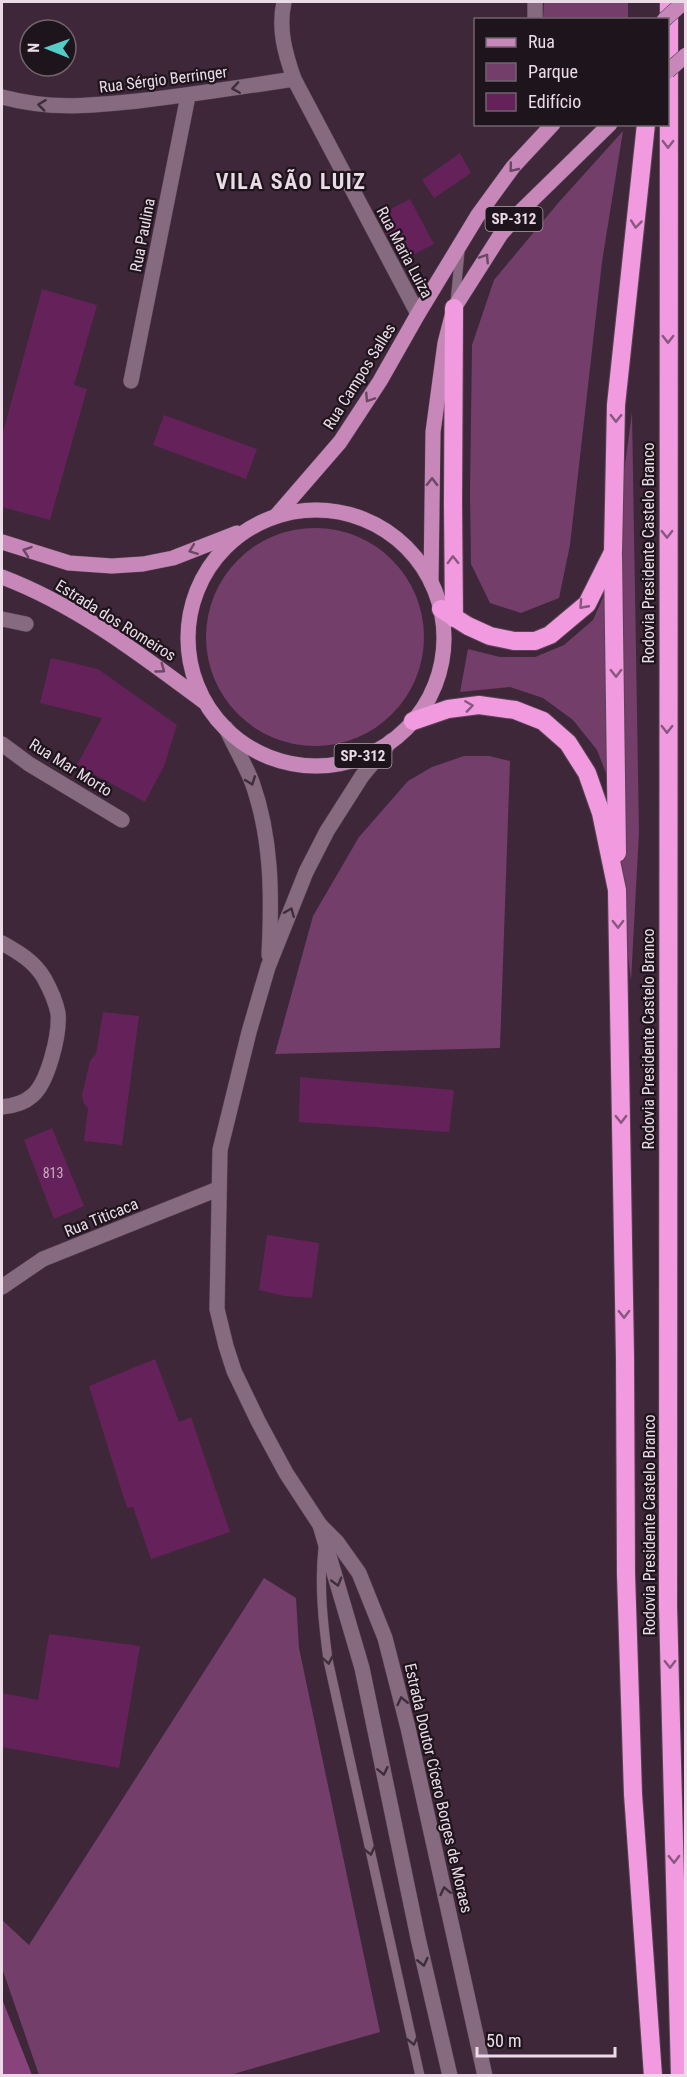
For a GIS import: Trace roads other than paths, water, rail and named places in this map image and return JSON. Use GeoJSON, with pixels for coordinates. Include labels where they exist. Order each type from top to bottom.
{"type":"FeatureCollection","features":[{"type":"Feature","properties":{"kind":"highway"},"geometry":{"type":"LineString","coordinates":[[658,18],[660,2]]}},
{"type":"Feature","properties":{"kind":"highway","name":"Rodovia Presidente Castelo Branco"},"geometry":{"type":"LineString","coordinates":[[669,2],[669,18]]}},
{"type":"Feature","properties":{"kind":"highway"},"geometry":{"type":"LineString","coordinates":[[646,126],[616,405],[613,552],[617,703],[617,890],[626,1586],[633,1794],[653,2076]]}},
{"type":"Feature","properties":{"kind":"highway","name":"Rodovia Presidente Castelo Branco"},"geometry":{"type":"LineString","coordinates":[[669,126],[668,1594],[680,2076]]}},
{"type":"Feature","properties":{"kind":"highway"},"geometry":{"type":"LineString","coordinates":[[454,308],[453,526],[448,614],[490,636],[514,641],[535,641],[550,635],[587,604],[613,552]]}},
{"type":"Feature","properties":{"kind":"highway"},"geometry":{"type":"LineString","coordinates":[[413,721],[448,709],[479,705],[515,710],[543,721],[568,743],[587,773],[601,813],[617,890]]}},
{"type":"Feature","properties":{"kind":"main road"},"geometry":{"type":"LineString","coordinates":[[666,18],[684,2]]}},
{"type":"Feature","properties":{"kind":"main road"},"geometry":{"type":"LineString","coordinates":[[669,71],[686,55]]}},
{"type":"Feature","properties":{"kind":"main road","name":"Rua Campos Salles"},"geometry":{"type":"LineString","coordinates":[[276,516],[352,424],[495,191],[519,160],[551,126]]}},
{"type":"Feature","properties":{"kind":"main road","name":"Rua Campos Salles"},"geometry":{"type":"LineString","coordinates":[[431,582],[433,432],[445,343],[454,308],[501,234],[522,210],[608,126]]}},
{"type":"Feature","properties":{"kind":"main road"},"geometry":{"type":"LineString","coordinates":[[276,516],[302,510],[329,510],[355,515],[380,527],[402,543],[417,559],[448,614]]}},
{"type":"Feature","properties":{"kind":"main road","name":"SP-312"},"geometry":{"type":"LineString","coordinates":[[248,529],[276,516]]}},
{"type":"Feature","properties":{"kind":"main road"},"geometry":{"type":"LineString","coordinates":[[206,702],[196,680],[190,656],[189,632],[192,607],[200,584],[212,563],[229,544],[248,529]]}},
{"type":"Feature","properties":{"kind":"main road","name":"Estrada dos Romeiros"},"geometry":{"type":"LineString","coordinates":[[2,542],[69,563],[112,566],[143,564],[173,558],[248,529]]}},
{"type":"Feature","properties":{"kind":"main road","name":"Estrada dos Romeiros"},"geometry":{"type":"LineString","coordinates":[[2,577],[65,606],[136,651],[206,702]]}},
{"type":"Feature","properties":{"kind":"main road","name":"SP-312"},"geometry":{"type":"LineString","coordinates":[[206,702],[226,728],[246,745],[269,757],[294,764],[319,766],[345,763],[369,754],[392,741],[413,721],[436,681],[442,658],[448,614]]}},
{"type":"Feature","properties":{"kind":"street","name":"Rua Maria Luiza"},"geometry":{"type":"LineString","coordinates":[[284,2],[281,32],[285,56],[294,79],[418,314]]}},
{"type":"Feature","properties":{"kind":"street"},"geometry":{"type":"LineString","coordinates":[[535,2],[535,18]]}},
{"type":"Feature","properties":{"kind":"street","name":"Rua Sérgio Berringer"},"geometry":{"type":"LineString","coordinates":[[2,97],[56,107],[188,96],[294,79]]}},
{"type":"Feature","properties":{"kind":"street","name":"Rua Paulina"},"geometry":{"type":"LineString","coordinates":[[131,381],[188,96]]}},
{"type":"Feature","properties":{"kind":"street"},"geometry":{"type":"LineString","coordinates":[[2,619],[26,624]]}},
{"type":"Feature","properties":{"kind":"street","name":"Estrada Doutor Cícero Borges de Moraes"},"geometry":{"type":"LineString","coordinates":[[226,728],[252,782],[270,862],[272,901],[268,967]]}},
{"type":"Feature","properties":{"kind":"street","name":"Estrada Doutor Cícero Borges de Moraes"},"geometry":{"type":"LineString","coordinates":[[392,741],[362,776],[327,831],[306,872],[268,967],[249,1032],[220,1150],[217,1309],[226,1346],[238,1380],[286,1473],[322,1533],[362,1668],[418,1938],[450,2076]]}},
{"type":"Feature","properties":{"kind":"street","name":"Rua Mar Morto"},"geometry":{"type":"LineString","coordinates":[[2,744],[29,764],[123,820]]}},
{"type":"Feature","properties":{"kind":"street"},"geometry":{"type":"LineString","coordinates":[[2,943],[24,954],[44,978],[58,1013],[56,1046],[46,1075],[33,1096],[14,1106],[2,1107]]}},
{"type":"Feature","properties":{"kind":"street","name":"Rua Titicaca"},"geometry":{"type":"LineString","coordinates":[[2,1287],[43,1259],[218,1189]]}},
{"type":"Feature","properties":{"kind":"street","name":"Estrada Doutor Cícero Borges de Moraes"},"geometry":{"type":"LineString","coordinates":[[322,1533],[337,1542],[359,1573],[385,1638],[410,1739],[485,2076]]}},
{"type":"Feature","properties":{"kind":"lane","name":"Rua Campos Salles"},"geometry":{"type":"LineString","coordinates":[[454,308],[461,245]]}},
{"type":"Feature","properties":{"kind":"lane"},"geometry":{"type":"LineString","coordinates":[[322,1533],[321,1584],[328,1660],[420,2076]]}},
{"type":"Feature","properties":{"kind":"district","name":"VILA SÃO LUIZ"},"geometry":{"type":"Point","coordinates":[291,181]}}]}
